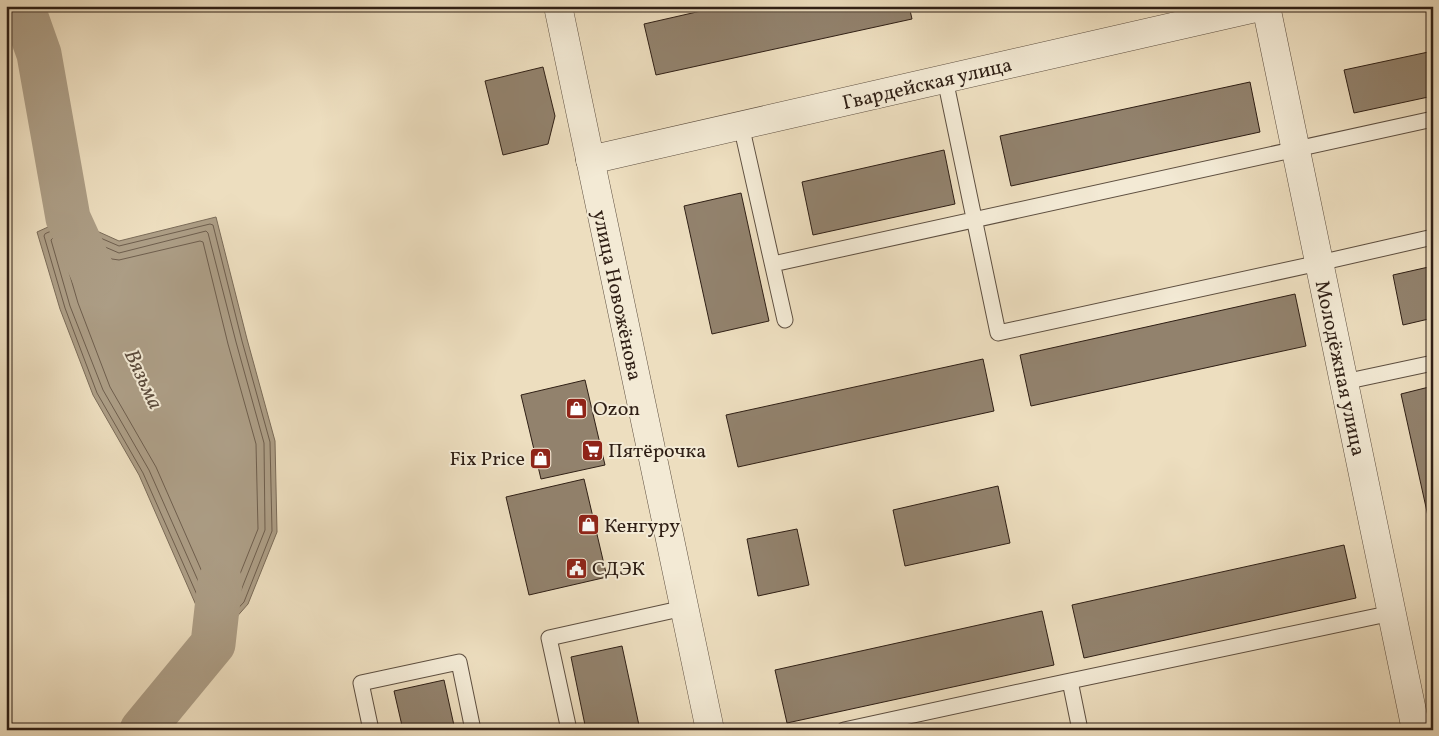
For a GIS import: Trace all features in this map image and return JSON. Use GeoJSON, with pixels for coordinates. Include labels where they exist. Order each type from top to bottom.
{"type":"FeatureCollection","features":[{"type":"Feature","properties":{"kind":"street","name":"улица Новожёнова"},"geometry":{"type":"LineString","coordinates":[[558,6],[710,730]]}},
{"type":"Feature","properties":{"kind":"street","name":"Гвардейская улица"},"geometry":{"type":"LineString","coordinates":[[590,160],[1265,6]]}},
{"type":"Feature","properties":{"kind":"street","name":"Молодёжная улица"},"geometry":{"type":"LineString","coordinates":[[1265,6],[1416,730]]}},
{"type":"Feature","properties":{"kind":"lane"},"geometry":{"type":"LineString","coordinates":[[945,79],[998,333],[1433,237]]}},
{"type":"Feature","properties":{"kind":"lane"},"geometry":{"type":"LineString","coordinates":[[773,264],[1433,119]]}},
{"type":"Feature","properties":{"kind":"lane"},"geometry":{"type":"LineString","coordinates":[[741,125],[785,320]]}},
{"type":"Feature","properties":{"kind":"lane"},"geometry":{"type":"LineString","coordinates":[[1344,382],[1433,363]]}},
{"type":"Feature","properties":{"kind":"lane"},"geometry":{"type":"LineString","coordinates":[[569,730],[549,638],[684,608]]}},
{"type":"Feature","properties":{"kind":"lane"},"geometry":{"type":"LineString","coordinates":[[851,729],[1392,613]]}},
{"type":"Feature","properties":{"kind":"lane"},"geometry":{"type":"LineString","coordinates":[[371,730],[361,683],[459,662],[473,730]]}},
{"type":"Feature","properties":{"kind":"lane"},"geometry":{"type":"LineString","coordinates":[[1070,681],[1080,730]]}},
{"type":"Feature","properties":{"kind":"water"},"geometry":{"type":"Polygon","coordinates":[[[216,217],[275,441],[277,532],[248,604],[213,644],[139,475],[93,395],[60,309],[37,232],[68,218],[119,241],[216,217]]]}},
{"type":"Feature","properties":{"kind":"building"},"geometry":{"type":"Polygon","coordinates":[[[723,6],[909,6],[912,19],[656,75],[644,24],[723,6]]]}},
{"type":"Feature","properties":{"kind":"building"},"geometry":{"type":"Polygon","coordinates":[[[1433,51],[1433,96],[1354,113],[1344,70],[1433,51]]]}},
{"type":"Feature","properties":{"kind":"building"},"geometry":{"type":"Polygon","coordinates":[[[543,67],[555,116],[548,144],[503,155],[485,81],[543,67]]]}},
{"type":"Feature","properties":{"kind":"building"},"geometry":{"type":"Polygon","coordinates":[[[1250,82],[1260,132],[1011,186],[1000,136],[1250,82]]]}},
{"type":"Feature","properties":{"kind":"building"},"geometry":{"type":"Polygon","coordinates":[[[944,150],[955,204],[813,235],[802,182],[944,150]]]}},
{"type":"Feature","properties":{"kind":"building"},"geometry":{"type":"Polygon","coordinates":[[[741,193],[769,321],[712,334],[684,206],[741,193]]]}},
{"type":"Feature","properties":{"kind":"building"},"geometry":{"type":"Polygon","coordinates":[[[1433,266],[1433,318],[1403,325],[1393,275],[1433,266]]]}},
{"type":"Feature","properties":{"kind":"building"},"geometry":{"type":"Polygon","coordinates":[[[1295,294],[1306,346],[1031,406],[1020,355],[1295,294]]]}},
{"type":"Feature","properties":{"kind":"building"},"geometry":{"type":"Polygon","coordinates":[[[983,359],[994,411],[738,467],[726,415],[983,359]]]}},
{"type":"Feature","properties":{"kind":"building"},"geometry":{"type":"Polygon","coordinates":[[[585,380],[605,465],[541,479],[521,395],[585,380]]]}},
{"type":"Feature","properties":{"kind":"building"},"geometry":{"type":"Polygon","coordinates":[[[1433,386],[1433,539],[1401,394],[1433,386]]]}},
{"type":"Feature","properties":{"kind":"building"},"geometry":{"type":"Polygon","coordinates":[[[584,479],[607,577],[529,595],[506,497],[584,479]]]}},
{"type":"Feature","properties":{"kind":"building"},"geometry":{"type":"Polygon","coordinates":[[[998,486],[1010,543],[905,566],[893,510],[998,486]]]}},
{"type":"Feature","properties":{"kind":"building"},"geometry":{"type":"Polygon","coordinates":[[[797,529],[809,585],[758,596],[747,539],[797,529]]]}},
{"type":"Feature","properties":{"kind":"building"},"geometry":{"type":"Polygon","coordinates":[[[1344,545],[1356,598],[1084,658],[1072,605],[1344,545]]]}},
{"type":"Feature","properties":{"kind":"building"},"geometry":{"type":"Polygon","coordinates":[[[1042,611],[1054,665],[787,723],[775,670],[1042,611]]]}},
{"type":"Feature","properties":{"kind":"building"},"geometry":{"type":"Polygon","coordinates":[[[622,646],[640,730],[586,730],[571,657],[622,646]]]}},
{"type":"Feature","properties":{"kind":"building"},"geometry":{"type":"Polygon","coordinates":[[[444,680],[455,730],[403,730],[394,691],[444,680]]]}},
{"type":"Feature","properties":{"kind":"waterway","name":"Вязьма"},"geometry":{"type":"LineString","coordinates":[[22,6],[39,54],[68,218],[94,275]]}},
{"type":"Feature","properties":{"kind":"waterway","name":"Вязьма"},"geometry":{"type":"LineString","coordinates":[[142,730],[213,644],[220,582]]}},
{"type":"Feature","properties":{"kind":"place","name":"Ozon"},"geometry":{"type":"Point","coordinates":[577,408]}},
{"type":"Feature","properties":{"kind":"place","name":"Пятёрочка"},"geometry":{"type":"Point","coordinates":[592,450]}},
{"type":"Feature","properties":{"kind":"place","name":"Fix Price"},"geometry":{"type":"Point","coordinates":[541,458]}},
{"type":"Feature","properties":{"kind":"place","name":"Кенгуру"},"geometry":{"type":"Point","coordinates":[588,525]}},
{"type":"Feature","properties":{"kind":"place","name":"СДЭК"},"geometry":{"type":"Point","coordinates":[576,568]}}]}
